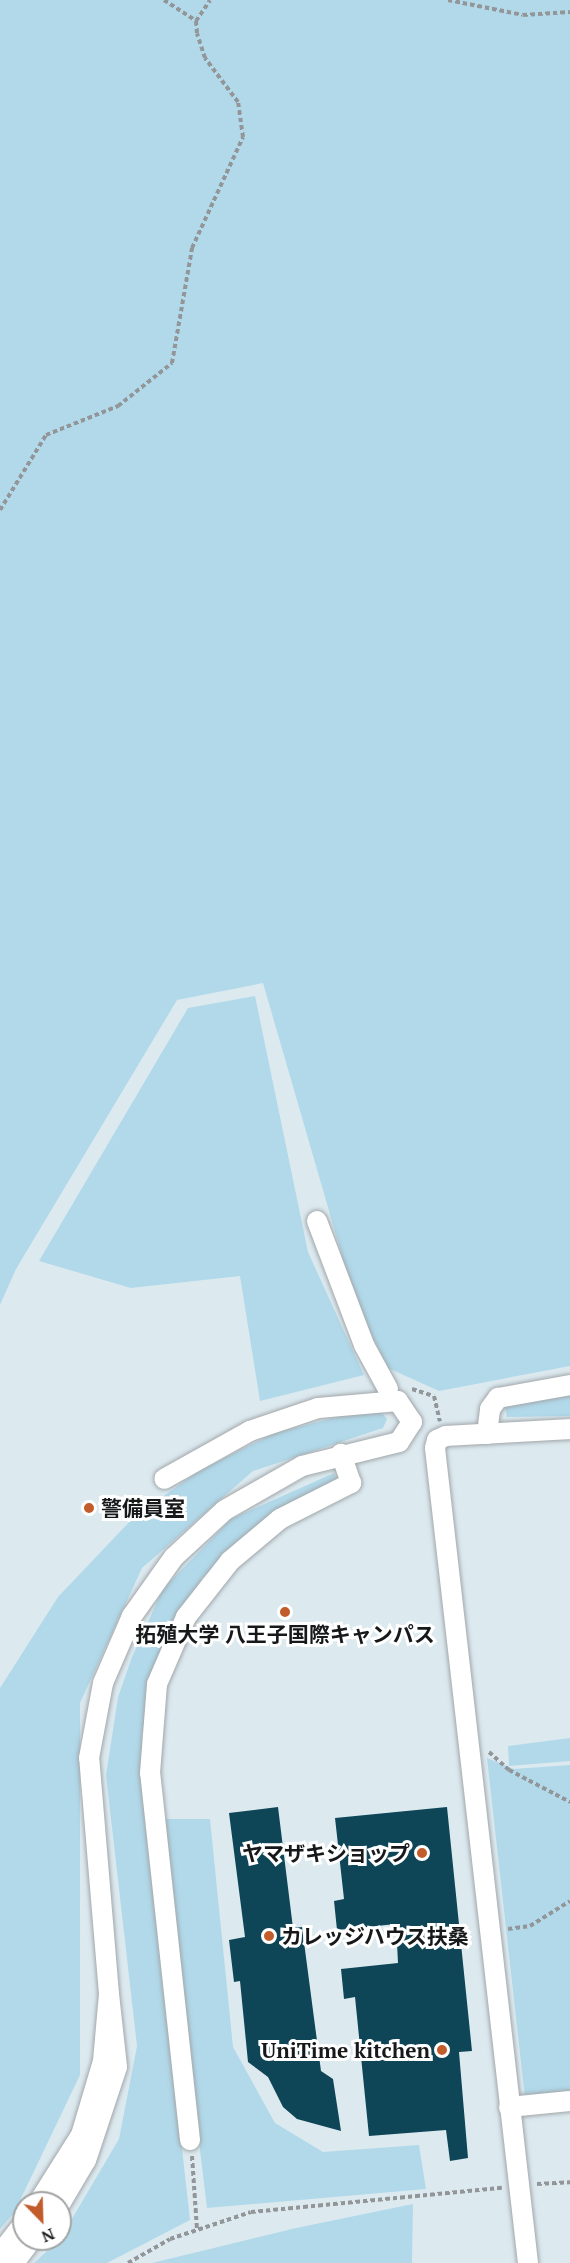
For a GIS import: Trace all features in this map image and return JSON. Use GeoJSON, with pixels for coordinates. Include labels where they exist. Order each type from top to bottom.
{"type":"FeatureCollection","features":[{"type":"Feature","properties":{"kind":"lane"},"geometry":{"type":"LineString","coordinates":[[316,1221],[364,1345],[388,1389]]}},
{"type":"Feature","properties":{"kind":"lane"},"geometry":{"type":"LineString","coordinates":[[487,1434],[490,1408],[498,1398],[570,1385]]}},
{"type":"Feature","properties":{"kind":"lane"},"geometry":{"type":"LineString","coordinates":[[68,2191],[86,2160],[110,2064],[109,1994],[88,1788],[94,1722],[116,1648],[151,1587],[198,1533],[266,1483],[341,1454],[399,1442],[409,1433],[412,1422],[398,1401],[328,1406],[250,1431],[164,1479]]}},
{"type":"Feature","properties":{"kind":"lane"},"geometry":{"type":"LineString","coordinates":[[409,1433],[437,1440],[487,1434],[570,1429]]}},
{"type":"Feature","properties":{"kind":"lane"},"geometry":{"type":"LineString","coordinates":[[437,1440],[528,2263]]}},
{"type":"Feature","properties":{"kind":"lane"},"geometry":{"type":"LineString","coordinates":[[190,2140],[150,1773],[157,1683],[186,1617],[230,1561],[280,1519],[351,1483],[341,1454]]}},
{"type":"Feature","properties":{"kind":"lane"},"geometry":{"type":"LineString","coordinates":[[46,2191],[81,2135],[110,2064]]}},
{"type":"Feature","properties":{"kind":"lane"},"geometry":{"type":"LineString","coordinates":[[509,2107],[570,2101]]}},
{"type":"Feature","properties":{"kind":"lane"},"geometry":{"type":"LineString","coordinates":[[0,2254],[12,2238]]}},
{"type":"Feature","properties":{"kind":"path"},"geometry":{"type":"LineString","coordinates":[[0,510],[46,435],[118,406],[172,363],[192,248],[243,136],[238,102],[205,58],[196,21],[164,0]]}},
{"type":"Feature","properties":{"kind":"path"},"geometry":{"type":"LineString","coordinates":[[196,21],[210,0]]}},
{"type":"Feature","properties":{"kind":"path"},"geometry":{"type":"LineString","coordinates":[[448,0],[523,15],[570,12]]}},
{"type":"Feature","properties":{"kind":"path"},"geometry":{"type":"LineString","coordinates":[[480,1743],[509,1770],[570,1802]]}},
{"type":"Feature","properties":{"kind":"path"},"geometry":{"type":"LineString","coordinates":[[499,1930],[530,1926],[570,1901]]}},
{"type":"Feature","properties":{"kind":"path"},"geometry":{"type":"LineString","coordinates":[[190,2140],[197,2230]]}},
{"type":"Feature","properties":{"kind":"path"},"geometry":{"type":"LineString","coordinates":[[128,2263],[197,2230],[251,2212],[570,2182]]}},
{"type":"Feature","properties":{"kind":"shaded area"},"geometry":{"type":"Polygon","coordinates":[[[0,0],[570,0],[570,1366],[439,1391],[388,1368],[356,1304],[263,983],[177,1000],[16,1269],[0,1305],[0,0]]]}},
{"type":"Feature","properties":{"kind":"shaded area","name":"拓殖大学 八王子国際キャンパス"},"geometry":{"type":"Polygon","coordinates":[[[285,927],[570,1272],[570,2263],[0,2263],[0,1188],[102,1002],[285,927]]]}},
{"type":"Feature","properties":{"kind":"shaded area"},"geometry":{"type":"Polygon","coordinates":[[[255,996],[308,1252],[364,1375],[260,1401],[240,1276],[131,1288],[39,1261],[188,1008],[255,996]]]}},
{"type":"Feature","properties":{"kind":"shaded area"},"geometry":{"type":"Polygon","coordinates":[[[570,1383],[570,1416],[507,1417],[501,1390],[570,1383]]]}},
{"type":"Feature","properties":{"kind":"shaded area"},"geometry":{"type":"Polygon","coordinates":[[[356,1412],[382,1413],[387,1419],[383,1428],[253,1471],[142,1568],[80,1703],[80,2075],[25,2191],[12,2191],[12,2215],[0,2229],[0,1688],[58,1597],[133,1518],[200,1470],[275,1433],[356,1412]]]}},
{"type":"Feature","properties":{"kind":"shaded area"},"geometry":{"type":"Polygon","coordinates":[[[334,1473],[338,1485],[266,1518],[202,1578],[166,1638],[142,1732],[146,1826],[190,2220],[107,2263],[34,2263],[47,2251],[72,2251],[72,2219],[119,2139],[137,2046],[106,1775],[118,1697],[132,1657],[163,1589],[231,1519],[334,1473]]]}},
{"type":"Feature","properties":{"kind":"shaded area"},"geometry":{"type":"Polygon","coordinates":[[[570,1738],[570,1761],[509,1766],[508,1746],[570,1738]]]}},
{"type":"Feature","properties":{"kind":"shaded area"},"geometry":{"type":"Polygon","coordinates":[[[487,1758],[514,1769],[570,1765],[570,2094],[525,2098],[487,1758]]]}},
{"type":"Feature","properties":{"kind":"shaded area"},"geometry":{"type":"Polygon","coordinates":[[[160,1819],[210,1819],[233,2047],[275,2123],[323,2152],[419,2145],[426,2189],[207,2208],[160,1819]]]}},
{"type":"Feature","properties":{"kind":"shaded area"},"geometry":{"type":"Polygon","coordinates":[[[413,2204],[412,2263],[152,2263],[296,2228],[413,2204]]]}},
{"type":"Feature","properties":{"kind":"building","name":"カレッジハウス扶桑"},"geometry":{"type":"Polygon","coordinates":[[[278,1807],[293,1928],[302,1927],[321,2071],[333,2079],[341,2131],[297,2119],[283,2107],[268,2077],[248,2062],[240,1981],[234,1982],[229,1940],[245,1937],[229,1813],[278,1807]]]}},
{"type":"Feature","properties":{"kind":"building"},"geometry":{"type":"Polygon","coordinates":[[[447,1807],[472,2051],[459,2052],[468,2158],[450,2161],[446,2130],[369,2136],[355,1997],[344,1999],[341,1969],[398,1963],[396,1924],[337,1930],[334,1901],[344,1899],[335,1818],[447,1807]]]}},
{"type":"Feature","properties":{"kind":"place","name":"警備員室"},"geometry":{"type":"Point","coordinates":[89,1508]}},
{"type":"Feature","properties":{"kind":"place","name":"拓殖大学 八王子国際キャンパス"},"geometry":{"type":"Point","coordinates":[285,1612]}},
{"type":"Feature","properties":{"kind":"place","name":"ヤマザキショップ"},"geometry":{"type":"Point","coordinates":[422,1853]}},
{"type":"Feature","properties":{"kind":"place","name":"カレッジハウス扶桑"},"geometry":{"type":"Point","coordinates":[269,1936]}},
{"type":"Feature","properties":{"kind":"place","name":"UniTime kitchen"},"geometry":{"type":"Point","coordinates":[442,2050]}}]}
